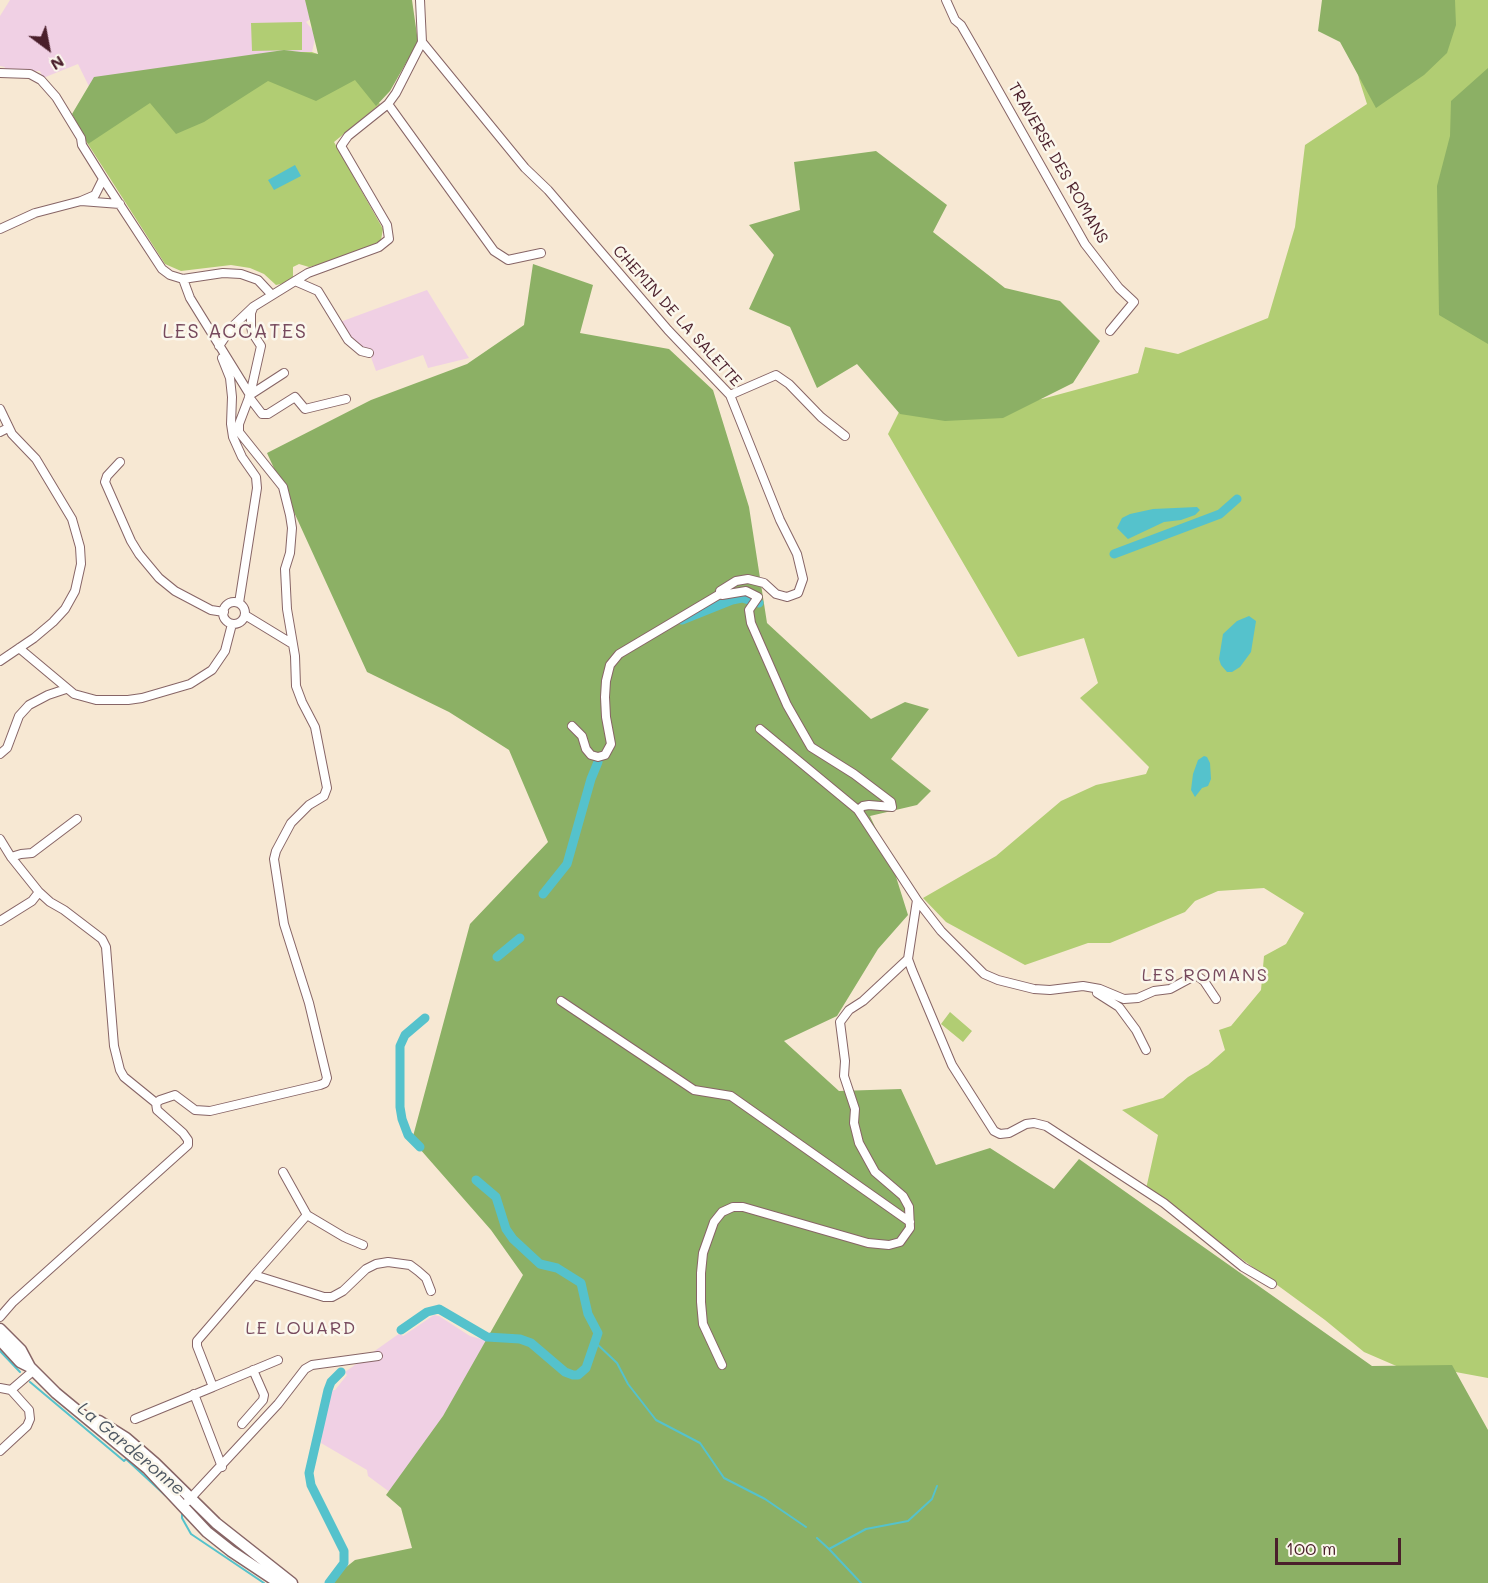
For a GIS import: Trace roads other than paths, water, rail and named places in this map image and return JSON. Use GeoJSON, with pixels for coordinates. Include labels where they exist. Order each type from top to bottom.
{"type":"FeatureCollection","features":[{"type":"Feature","properties":{"kind":"main road"},"geometry":{"type":"LineString","coordinates":[[0,1329],[21,1350],[32,1369]]}},
{"type":"Feature","properties":{"kind":"main road"},"geometry":{"type":"LineString","coordinates":[[0,1340],[20,1362],[32,1369],[71,1404],[152,1466],[187,1502],[207,1532],[231,1551],[279,1581],[292,1583]]}},
{"type":"Feature","properties":{"kind":"street"},"geometry":{"type":"LineString","coordinates":[[239,603],[256,501],[256,477],[242,457],[233,437],[229,373],[220,348],[232,327],[253,307],[308,273],[379,247],[389,239],[387,225],[341,146],[348,136],[388,104],[396,93],[422,42],[420,0]]}},
{"type":"Feature","properties":{"kind":"street","name":"TRAVERSE DES ROMANS"},"geometry":{"type":"LineString","coordinates":[[946,0],[955,20],[961,26],[1085,244],[1119,288],[1134,302],[1110,331]]}},
{"type":"Feature","properties":{"kind":"street","name":"CHEMIN DE LA SALETTE"},"geometry":{"type":"LineString","coordinates":[[422,42],[525,168],[548,190],[668,330],[730,394],[780,520],[797,554],[803,579],[798,593],[787,597],[776,594],[764,583],[748,579],[736,581],[720,591],[720,594]]}},
{"type":"Feature","properties":{"kind":"street"},"geometry":{"type":"LineString","coordinates":[[0,73],[30,74],[41,80],[56,98],[81,138],[82,146],[162,269],[170,275],[183,279],[223,273],[241,274],[258,280],[272,295]]}},
{"type":"Feature","properties":{"kind":"street"},"geometry":{"type":"LineString","coordinates":[[388,104],[494,251],[508,260],[541,254]]}},
{"type":"Feature","properties":{"kind":"street"},"geometry":{"type":"LineString","coordinates":[[0,229],[44,209],[81,201],[95,195],[103,179]]}},
{"type":"Feature","properties":{"kind":"street"},"geometry":{"type":"LineString","coordinates":[[81,201],[120,204]]}},
{"type":"Feature","properties":{"kind":"street"},"geometry":{"type":"LineString","coordinates":[[183,279],[190,298],[262,414],[268,414],[295,397],[305,409],[346,399]]}},
{"type":"Feature","properties":{"kind":"street"},"geometry":{"type":"LineString","coordinates":[[295,281],[318,291],[348,340],[361,351],[369,352]]}},
{"type":"Feature","properties":{"kind":"street"},"geometry":{"type":"LineString","coordinates":[[156,1104],[175,1095],[195,1110],[210,1111],[295,1092],[325,1083],[327,1078],[309,1003],[284,924],[273,859],[291,823],[300,812],[324,796],[327,788],[315,727],[297,692],[285,569],[290,553],[292,528],[290,515],[283,487],[239,432],[239,424],[250,396],[261,346],[251,326],[253,307]]}},
{"type":"Feature","properties":{"kind":"street"},"geometry":{"type":"LineString","coordinates":[[213,335],[232,327]]}},
{"type":"Feature","properties":{"kind":"street"},"geometry":{"type":"LineString","coordinates":[[250,396],[284,373]]}},
{"type":"Feature","properties":{"kind":"street"},"geometry":{"type":"LineString","coordinates":[[730,394],[776,375],[789,384],[821,417],[845,436]]}},
{"type":"Feature","properties":{"kind":"street"},"geometry":{"type":"LineString","coordinates":[[0,409],[4,430],[36,459],[72,519],[80,547],[81,564],[75,591],[66,609],[53,622],[0,661]]}},
{"type":"Feature","properties":{"kind":"street"},"geometry":{"type":"LineString","coordinates":[[120,462],[105,482],[139,554],[159,578],[175,591],[211,610],[224,612]]}},
{"type":"Feature","properties":{"kind":"street"},"geometry":{"type":"LineString","coordinates":[[256,477],[268,468]]}},
{"type":"Feature","properties":{"kind":"street"},"geometry":{"type":"LineString","coordinates":[[572,726],[582,736],[586,749],[591,754],[598,757],[604,755],[611,744],[606,717],[606,681],[610,665],[619,654],[720,594],[746,591],[753,593],[758,597],[749,610],[750,623],[787,705],[811,747],[854,774],[891,802],[892,807],[869,805],[858,810]]}},
{"type":"Feature","properties":{"kind":"street"},"geometry":{"type":"LineString","coordinates":[[232,624],[225,619],[224,612],[230,603],[239,603],[243,606],[245,615],[291,643]]}},
{"type":"Feature","properties":{"kind":"street"},"geometry":{"type":"LineString","coordinates":[[232,624],[239,622],[245,615]]}},
{"type":"Feature","properties":{"kind":"street"},"geometry":{"type":"LineString","coordinates":[[19,648],[74,694],[114,701],[142,698],[190,684],[212,670],[225,651],[232,624]]}},
{"type":"Feature","properties":{"kind":"street"},"geometry":{"type":"LineString","coordinates":[[0,754],[7,748],[19,716],[29,705],[66,689]]}},
{"type":"Feature","properties":{"kind":"street"},"geometry":{"type":"LineString","coordinates":[[760,729],[858,810],[917,900],[941,931],[984,974],[1034,989],[1050,990],[1083,986],[1100,989],[1124,999],[1138,998],[1154,991],[1170,988],[1196,975],[1204,981],[1216,999]]}},
{"type":"Feature","properties":{"kind":"street"},"geometry":{"type":"LineString","coordinates":[[11,857],[32,854],[76,819]]}},
{"type":"Feature","properties":{"kind":"street"},"geometry":{"type":"LineString","coordinates":[[0,839],[11,857],[39,892],[103,940],[106,947],[114,1046],[120,1070],[124,1077],[156,1104],[157,1110],[183,1133],[188,1140],[188,1145],[13,1302],[0,1317]]}},
{"type":"Feature","properties":{"kind":"street"},"geometry":{"type":"LineString","coordinates":[[0,921],[32,901],[39,892]]}},
{"type":"Feature","properties":{"kind":"street"},"geometry":{"type":"LineString","coordinates":[[917,900],[908,959],[952,1065],[994,1131],[1000,1134],[1034,1123],[1047,1126],[1164,1203],[1243,1267],[1272,1284]]}},
{"type":"Feature","properties":{"kind":"street"},"geometry":{"type":"LineString","coordinates":[[722,1365],[704,1324],[701,1273],[703,1253],[714,1222],[722,1212],[733,1207],[743,1207],[868,1243],[889,1245],[900,1242],[910,1228],[909,1207],[903,1196],[875,1172],[860,1143],[854,1123],[855,1109],[844,1076],[845,1061],[840,1022],[849,1010],[863,1001],[908,959]]}},
{"type":"Feature","properties":{"kind":"street"},"geometry":{"type":"LineString","coordinates":[[1083,986],[1119,1007],[1136,1030],[1146,1050]]}},
{"type":"Feature","properties":{"kind":"street"},"geometry":{"type":"LineString","coordinates":[[561,1001],[694,1090],[731,1096],[910,1222]]}},
{"type":"Feature","properties":{"kind":"street"},"geometry":{"type":"LineString","coordinates":[[283,1172],[307,1215],[344,1237],[363,1245]]}},
{"type":"Feature","properties":{"kind":"street"},"geometry":{"type":"LineString","coordinates":[[213,1387],[197,1341],[307,1215]]}},
{"type":"Feature","properties":{"kind":"street"},"geometry":{"type":"LineString","coordinates":[[254,1275],[324,1297],[332,1297],[343,1291],[366,1269],[388,1262],[410,1265],[426,1278],[431,1291]]}},
{"type":"Feature","properties":{"kind":"street"},"geometry":{"type":"LineString","coordinates":[[187,1502],[222,1467],[278,1404],[305,1369],[312,1365],[378,1356]]}},
{"type":"Feature","properties":{"kind":"street"},"geometry":{"type":"LineString","coordinates":[[135,1419],[278,1360]]}},
{"type":"Feature","properties":{"kind":"street"},"geometry":{"type":"LineString","coordinates":[[11,1390],[32,1369]]}},
{"type":"Feature","properties":{"kind":"street"},"geometry":{"type":"LineString","coordinates":[[242,1424],[263,1400],[264,1395],[253,1370]]}},
{"type":"Feature","properties":{"kind":"street"},"geometry":{"type":"LineString","coordinates":[[0,1388],[11,1390],[29,1410],[30,1419],[27,1426],[0,1450]]}},
{"type":"Feature","properties":{"kind":"street"},"geometry":{"type":"LineString","coordinates":[[194,1394],[222,1467]]}},
{"type":"Feature","properties":{"kind":"water"},"geometry":{"type":"Polygon","coordinates":[[[295,165],[301,176],[274,190],[268,180],[295,165]]]}},
{"type":"Feature","properties":{"kind":"water"},"geometry":{"type":"Polygon","coordinates":[[[1197,507],[1200,510],[1195,515],[1164,522],[1128,539],[1117,528],[1122,518],[1130,514],[1153,509],[1197,507]]]}},
{"type":"Feature","properties":{"kind":"water"},"geometry":{"type":"Polygon","coordinates":[[[1249,616],[1256,621],[1251,652],[1240,667],[1227,672],[1219,659],[1223,634],[1237,621],[1249,616]]]}},
{"type":"Feature","properties":{"kind":"water"},"geometry":{"type":"Polygon","coordinates":[[[1204,756],[1210,763],[1211,779],[1208,786],[1202,788],[1195,797],[1191,790],[1193,774],[1198,760],[1204,756]]]}},
{"type":"Feature","properties":{"kind":"waterway"},"geometry":{"type":"LineString","coordinates":[[1114,554],[1220,514],[1237,499]]}},
{"type":"Feature","properties":{"kind":"waterway"},"geometry":{"type":"LineString","coordinates":[[682,620],[732,600],[742,598],[759,603]]}},
{"type":"Feature","properties":{"kind":"waterway"},"geometry":{"type":"LineString","coordinates":[[543,894],[567,864],[598,762]]}},
{"type":"Feature","properties":{"kind":"waterway"},"geometry":{"type":"LineString","coordinates":[[497,957],[520,938]]}},
{"type":"Feature","properties":{"kind":"waterway"},"geometry":{"type":"LineString","coordinates":[[420,1147],[408,1135],[402,1119],[400,1046],[405,1035],[425,1018]]}},
{"type":"Feature","properties":{"kind":"waterway"},"geometry":{"type":"LineString","coordinates":[[401,1330],[427,1312],[439,1309],[487,1337],[520,1339],[531,1343],[565,1372],[578,1375],[586,1368],[598,1333],[588,1314],[581,1283],[557,1268],[540,1264],[513,1239],[506,1229],[496,1197],[476,1180]]}},
{"type":"Feature","properties":{"kind":"waterway"},"geometry":{"type":"LineString","coordinates":[[596,1343],[617,1363],[628,1384],[656,1420],[700,1443],[724,1478],[765,1499],[806,1527]]}},
{"type":"Feature","properties":{"kind":"waterway","name":"La Garderonne"},"geometry":{"type":"LineString","coordinates":[[0,1351],[20,1372]]}},
{"type":"Feature","properties":{"kind":"waterway"},"geometry":{"type":"LineString","coordinates":[[329,1583],[344,1563],[344,1551],[311,1485],[309,1473],[328,1390],[331,1382],[341,1372]]}},
{"type":"Feature","properties":{"kind":"waterway","name":"La Garderonne"},"geometry":{"type":"LineString","coordinates":[[30,1382],[124,1461],[126,1459],[166,1496]]}},
{"type":"Feature","properties":{"kind":"waterway"},"geometry":{"type":"LineString","coordinates":[[817,1538],[829,1549],[866,1529],[908,1521],[932,1499],[937,1486]]}},
{"type":"Feature","properties":{"kind":"waterway","name":"La Garderonne"},"geometry":{"type":"LineString","coordinates":[[182,1513],[182,1518],[191,1534],[264,1583]]}},
{"type":"Feature","properties":{"kind":"waterway"},"geometry":{"type":"LineString","coordinates":[[829,1549],[861,1583]]}},
{"type":"Feature","properties":{"kind":"district","name":"LES ACCATES"},"geometry":{"type":"Point","coordinates":[235,332]}},
{"type":"Feature","properties":{"kind":"district","name":"LES ROMANS"},"geometry":{"type":"Point","coordinates":[1205,975]}},
{"type":"Feature","properties":{"kind":"district","name":"LE LOUARD"},"geometry":{"type":"Point","coordinates":[301,1328]}}]}
